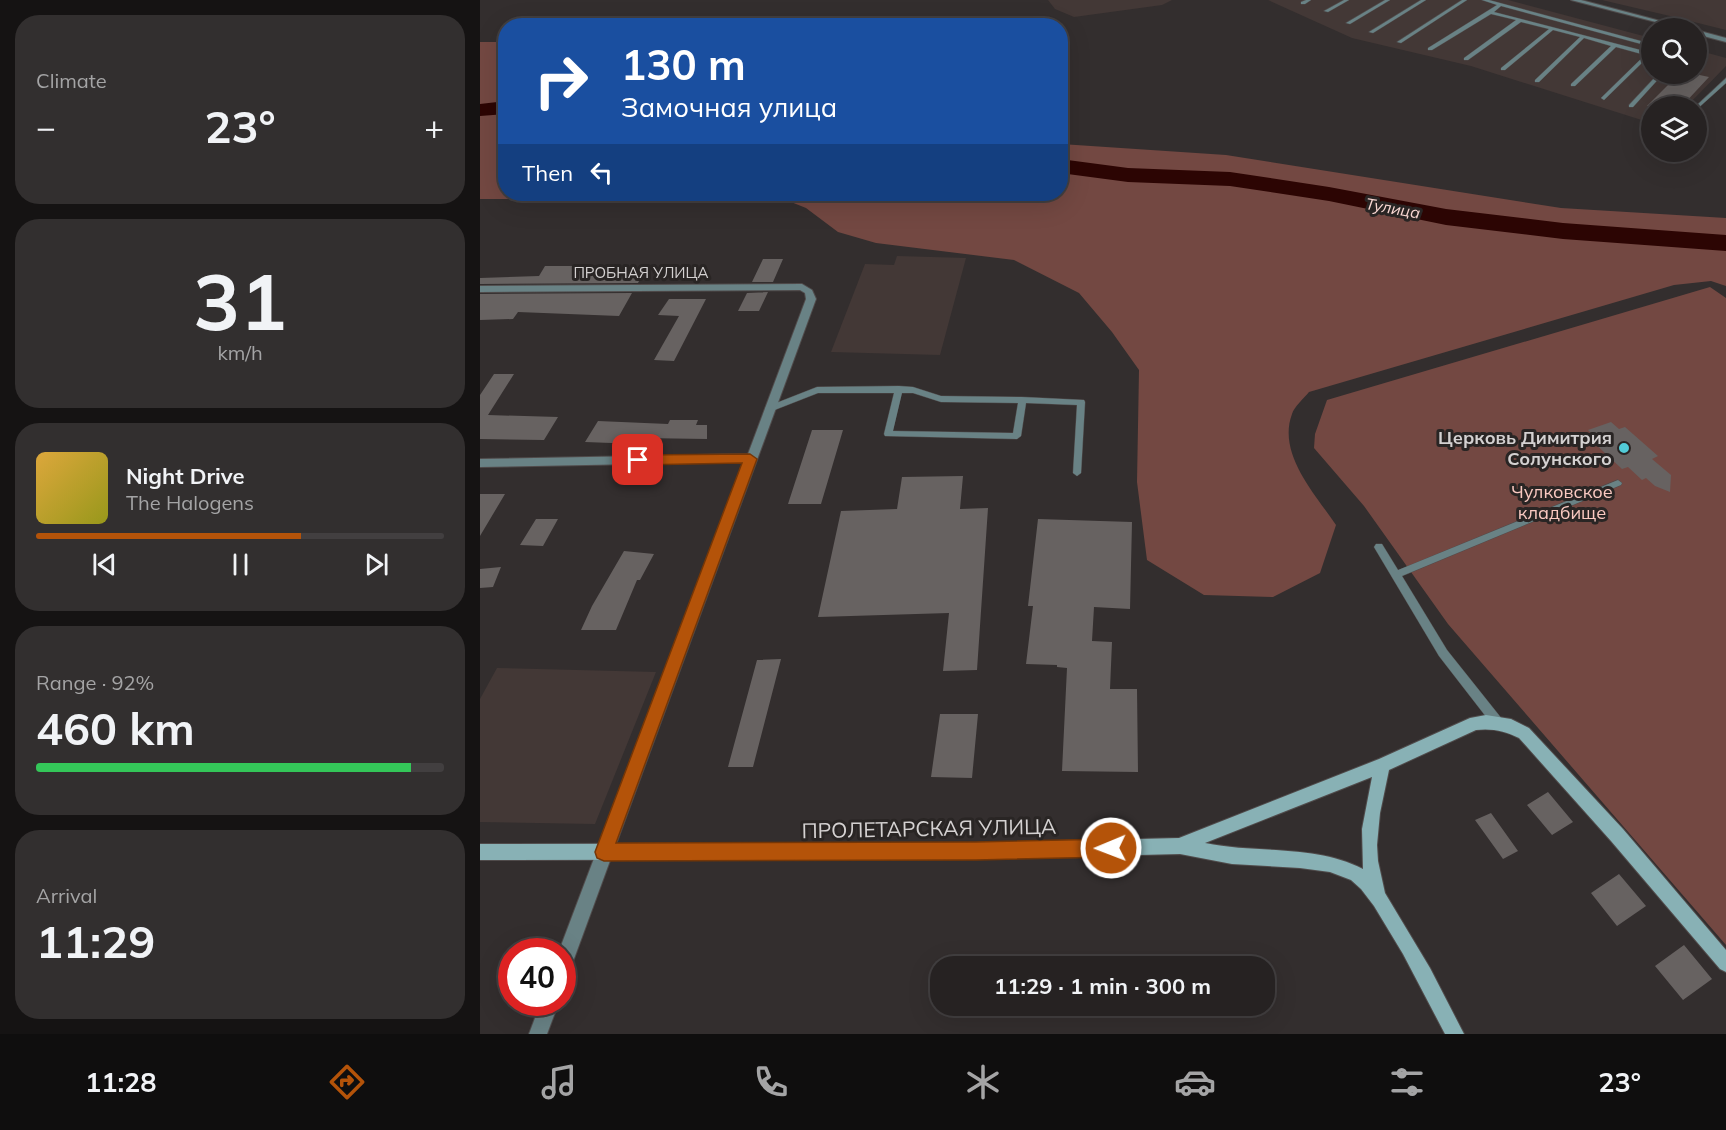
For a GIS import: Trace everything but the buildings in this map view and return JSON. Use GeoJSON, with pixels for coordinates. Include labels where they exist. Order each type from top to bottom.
{"type":"FeatureCollection","features":[{"type":"Feature","properties":{"kind":"street"},"geometry":{"type":"LineString","coordinates":[[1574,0],[1645,18]]}},
{"type":"Feature","properties":{"kind":"street"},"geometry":{"type":"LineString","coordinates":[[1707,35],[1726,40]]}},
{"type":"Feature","properties":{"kind":"street","name":"ПРОБНАЯ УЛИЦА"},"geometry":{"type":"LineString","coordinates":[[480,289],[802,287],[809,292],[811,299],[769,409]]}},
{"type":"Feature","properties":{"kind":"street"},"geometry":{"type":"LineString","coordinates":[[573,938],[769,409]]}},
{"type":"Feature","properties":{"kind":"street"},"geometry":{"type":"LineString","coordinates":[[480,462],[750,459]]}},
{"type":"Feature","properties":{"kind":"street","name":"ПРОЛЕТАРСКАЯ УЛИЦА"},"geometry":{"type":"LineString","coordinates":[[480,852],[964,851],[1179,846],[1383,765],[1475,723],[1498,723]]}},
{"type":"Feature","properties":{"kind":"street"},"geometry":{"type":"LineString","coordinates":[[1498,723],[1514,727],[1524,733],[1617,835],[1726,963]]}},
{"type":"Feature","properties":{"kind":"street"},"geometry":{"type":"LineString","coordinates":[[1381,903],[1372,878],[1368,852],[1371,811],[1383,765]]}},
{"type":"Feature","properties":{"kind":"street"},"geometry":{"type":"LineString","coordinates":[[1179,846],[1237,856],[1332,864],[1358,875],[1381,903],[1440,1002],[1455,1034]]}},
{"type":"Feature","properties":{"kind":"street"},"geometry":{"type":"LineString","coordinates":[[538,1034],[545,1016]]}},
{"type":"Feature","properties":{"kind":"lane"},"geometry":{"type":"LineString","coordinates":[[1303,3],[1309,0]]}},
{"type":"Feature","properties":{"kind":"lane"},"geometry":{"type":"LineString","coordinates":[[1326,11],[1347,0]]}},
{"type":"Feature","properties":{"kind":"lane"},"geometry":{"type":"LineString","coordinates":[[1348,24],[1388,0]]}},
{"type":"Feature","properties":{"kind":"lane"},"geometry":{"type":"LineString","coordinates":[[1371,32],[1424,0]]}},
{"type":"Feature","properties":{"kind":"lane"},"geometry":{"type":"LineString","coordinates":[[1399,42],[1465,0]]}},
{"type":"Feature","properties":{"kind":"lane"},"geometry":{"type":"LineString","coordinates":[[1484,0],[1641,43]]}},
{"type":"Feature","properties":{"kind":"lane"},"geometry":{"type":"LineString","coordinates":[[1430,49],[1500,4]]}},
{"type":"Feature","properties":{"kind":"lane"},"geometry":{"type":"LineString","coordinates":[[1490,12],[1641,52]]}},
{"type":"Feature","properties":{"kind":"lane"},"geometry":{"type":"LineString","coordinates":[[1466,59],[1520,20]]}},
{"type":"Feature","properties":{"kind":"lane"},"geometry":{"type":"LineString","coordinates":[[1503,69],[1552,29]]}},
{"type":"Feature","properties":{"kind":"lane"},"geometry":{"type":"LineString","coordinates":[[1537,81],[1583,37]]}},
{"type":"Feature","properties":{"kind":"lane"},"geometry":{"type":"LineString","coordinates":[[1573,85],[1615,45]]}},
{"type":"Feature","properties":{"kind":"lane"},"geometry":{"type":"LineString","coordinates":[[1604,98],[1641,63]]}},
{"type":"Feature","properties":{"kind":"lane"},"geometry":{"type":"LineString","coordinates":[[1707,99],[1726,80]]}},
{"type":"Feature","properties":{"kind":"lane"},"geometry":{"type":"LineString","coordinates":[[1631,106],[1651,84]]}},
{"type":"Feature","properties":{"kind":"lane"},"geometry":{"type":"LineString","coordinates":[[769,409],[817,390],[898,389],[913,390],[941,399],[1081,402],[1077,473]]}},
{"type":"Feature","properties":{"kind":"lane"},"geometry":{"type":"LineString","coordinates":[[898,389],[888,434],[1017,436],[1022,400]]}},
{"type":"Feature","properties":{"kind":"lane"},"geometry":{"type":"LineString","coordinates":[[1395,574],[1618,483]]}},
{"type":"Feature","properties":{"kind":"lane"},"geometry":{"type":"LineString","coordinates":[[1379,547],[1443,653],[1498,723]]}},
{"type":"Feature","properties":{"kind":"shaded area"},"geometry":{"type":"Polygon","coordinates":[[[1048,0],[1172,0],[1162,5],[1074,17],[1055,9],[1048,0]]]}},
{"type":"Feature","properties":{"kind":"shaded area"},"geometry":{"type":"Polygon","coordinates":[[[1268,0],[1508,0],[1641,35],[1641,84],[1707,84],[1707,53],[1726,58],[1726,66],[1697,96],[1641,96],[1641,120],[1471,66],[1352,38],[1268,0]]]}},
{"type":"Feature","properties":{"kind":"shaded area"},"geometry":{"type":"Polygon","coordinates":[[[1602,0],[1726,0],[1726,30],[1707,25],[1707,18],[1670,16],[1602,0]]]}},
{"type":"Feature","properties":{"kind":"shaded area"},"geometry":{"type":"Polygon","coordinates":[[[897,256],[966,258],[940,355],[831,352],[865,264],[894,265],[897,256]]]}},
{"type":"Feature","properties":{"kind":"shaded area"},"geometry":{"type":"Polygon","coordinates":[[[497,668],[656,672],[595,824],[480,822],[480,699],[497,668]]]}},
{"type":"Feature","properties":{"kind":"green space"},"geometry":{"type":"Polygon","coordinates":[[[480,42],[498,42],[498,199],[480,199],[480,42]]]}},
{"type":"Feature","properties":{"kind":"green space"},"geometry":{"type":"Polygon","coordinates":[[[1068,144],[1226,155],[1561,208],[1726,218],[1726,286],[1711,281],[1674,285],[1309,392],[1293,411],[1289,429],[1294,459],[1309,487],[1336,525],[1320,573],[1273,597],[1204,595],[1147,560],[1137,482],[1139,370],[1112,332],[1079,293],[1014,260],[876,243],[838,232],[806,208],[788,201],[1068,201],[1068,144]]]}},
{"type":"Feature","properties":{"kind":"green space","name":"Чулковское кладбище"},"geometry":{"type":"Polygon","coordinates":[[[1710,287],[1726,298],[1726,945],[1448,624],[1364,506],[1314,448],[1315,434],[1327,400],[1710,287]]]}},
{"type":"Feature","properties":{"kind":"waterway","name":"Тулица"},"geometry":{"type":"LineString","coordinates":[[480,110],[498,108]]}},
{"type":"Feature","properties":{"kind":"waterway","name":"Тулица"},"geometry":{"type":"LineString","coordinates":[[1068,167],[1128,175],[1230,179],[1329,194],[1446,217],[1563,231],[1726,243]]}},
{"type":"Feature","properties":{"kind":"place","name":"Церковь Димитрия Солунского"},"geometry":{"type":"Point","coordinates":[1624,448]}},
{"type":"Feature","properties":{"kind":"route"},"geometry":{"type":"LineString","coordinates":[[638,460],[750,459],[604,852],[976,851],[1111,848]]}}]}
